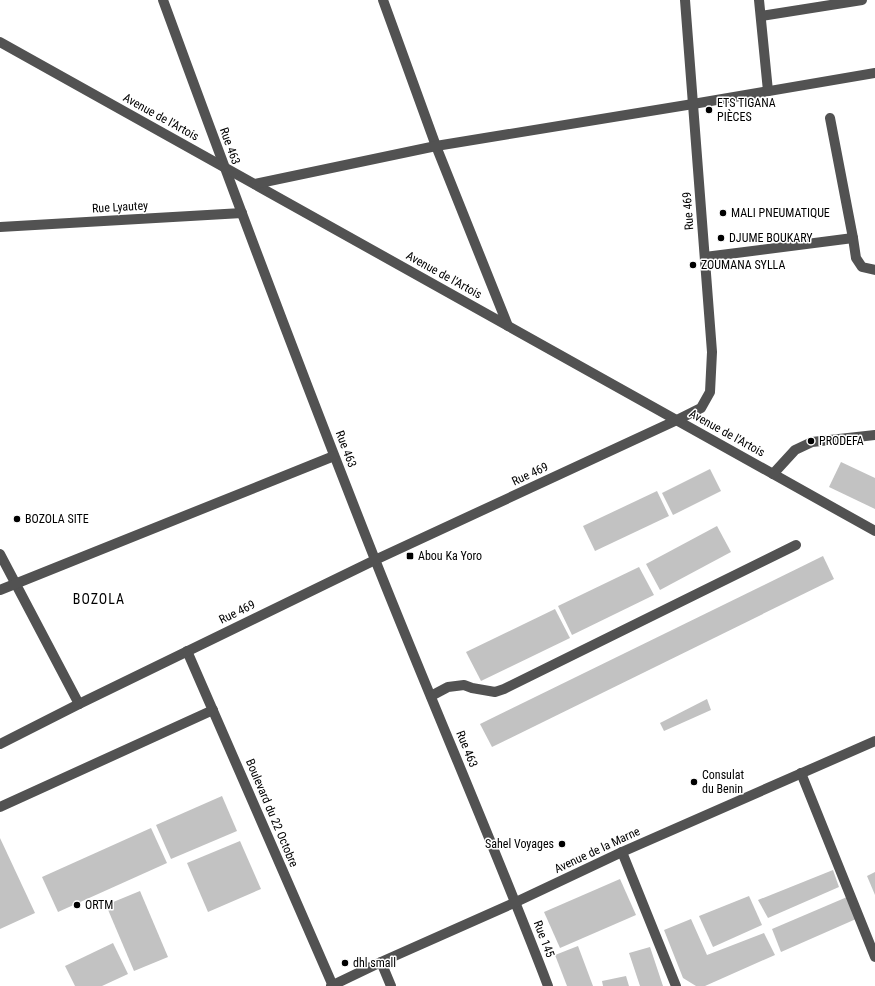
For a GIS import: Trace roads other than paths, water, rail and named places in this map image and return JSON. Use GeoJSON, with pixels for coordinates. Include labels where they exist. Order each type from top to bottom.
{"type":"FeatureCollection","features":[{"type":"Feature","properties":{"kind":"street","name":"Rue 463"},"geometry":{"type":"LineString","coordinates":[[163,0],[224,167],[334,456],[375,560],[516,902]]}},
{"type":"Feature","properties":{"kind":"street"},"geometry":{"type":"LineString","coordinates":[[383,0],[436,146],[508,326]]}},
{"type":"Feature","properties":{"kind":"street","name":"Rue 469"},"geometry":{"type":"LineString","coordinates":[[0,744],[375,560],[701,408],[710,392],[712,352],[685,0]]}},
{"type":"Feature","properties":{"kind":"street"},"geometry":{"type":"LineString","coordinates":[[759,0],[768,91]]}},
{"type":"Feature","properties":{"kind":"street"},"geometry":{"type":"LineString","coordinates":[[761,16],[862,0]]}},
{"type":"Feature","properties":{"kind":"street","name":"Avenue de l'Artois"},"geometry":{"type":"LineString","coordinates":[[0,42],[875,531]]}},
{"type":"Feature","properties":{"kind":"street"},"geometry":{"type":"LineString","coordinates":[[255,184],[436,146],[875,73]]}},
{"type":"Feature","properties":{"kind":"street"},"geometry":{"type":"LineString","coordinates":[[830,118],[856,258],[862,267],[875,270]]}},
{"type":"Feature","properties":{"kind":"street","name":"Rue Lyautey"},"geometry":{"type":"LineString","coordinates":[[0,227],[242,213]]}},
{"type":"Feature","properties":{"kind":"street"},"geometry":{"type":"LineString","coordinates":[[705,257],[853,238]]}},
{"type":"Feature","properties":{"kind":"street"},"geometry":{"type":"LineString","coordinates":[[773,474],[795,450],[812,442],[875,435]]}},
{"type":"Feature","properties":{"kind":"street"},"geometry":{"type":"LineString","coordinates":[[0,590],[334,456]]}},
{"type":"Feature","properties":{"kind":"street"},"geometry":{"type":"LineString","coordinates":[[431,696],[448,687],[464,685],[495,692],[796,545]]}},
{"type":"Feature","properties":{"kind":"street"},"geometry":{"type":"LineString","coordinates":[[0,554],[79,704]]}},
{"type":"Feature","properties":{"kind":"street","name":"Boulevard du 22 Octobre"},"geometry":{"type":"LineString","coordinates":[[187,651],[332,986]]}},
{"type":"Feature","properties":{"kind":"street"},"geometry":{"type":"LineString","coordinates":[[0,807],[213,710]]}},
{"type":"Feature","properties":{"kind":"street","name":"Avenue de la Marne"},"geometry":{"type":"LineString","coordinates":[[332,986],[381,962],[516,902],[622,852],[875,741]]}},
{"type":"Feature","properties":{"kind":"street"},"geometry":{"type":"LineString","coordinates":[[801,773],[875,957]]}},
{"type":"Feature","properties":{"kind":"street"},"geometry":{"type":"LineString","coordinates":[[622,852],[676,986]]}},
{"type":"Feature","properties":{"kind":"street","name":"Rue 145"},"geometry":{"type":"LineString","coordinates":[[516,902],[548,986]]}},
{"type":"Feature","properties":{"kind":"street"},"geometry":{"type":"LineString","coordinates":[[381,962],[390,986]]}},
{"type":"Feature","properties":{"kind":"place","name":"ETS TIGANA PIÈCES"},"geometry":{"type":"Point","coordinates":[709,110]}},
{"type":"Feature","properties":{"kind":"place","name":"MALI PNEUMATIQUE"},"geometry":{"type":"Point","coordinates":[723,213]}},
{"type":"Feature","properties":{"kind":"place","name":"DJUME BOUKARY"},"geometry":{"type":"Point","coordinates":[721,238]}},
{"type":"Feature","properties":{"kind":"place","name":"ZOUMANA SYLLA"},"geometry":{"type":"Point","coordinates":[693,265]}},
{"type":"Feature","properties":{"kind":"place","name":"PRODEFA"},"geometry":{"type":"Point","coordinates":[811,441]}},
{"type":"Feature","properties":{"kind":"place","name":"BOZOLA SITE"},"geometry":{"type":"Point","coordinates":[17,519]}},
{"type":"Feature","properties":{"kind":"place","name":"Abou Ka Yoro"},"geometry":{"type":"Point","coordinates":[410,556]}},
{"type":"Feature","properties":{"kind":"place","name":"Consulat du Benin"},"geometry":{"type":"Point","coordinates":[694,782]}},
{"type":"Feature","properties":{"kind":"place","name":"Sahel Voyages"},"geometry":{"type":"Point","coordinates":[562,844]}},
{"type":"Feature","properties":{"kind":"place","name":"ORTM"},"geometry":{"type":"Point","coordinates":[77,905]}},
{"type":"Feature","properties":{"kind":"place","name":"dhl small"},"geometry":{"type":"Point","coordinates":[345,963]}},
{"type":"Feature","properties":{"kind":"district","name":"BOZOLA"},"geometry":{"type":"Point","coordinates":[99,599]}}]}
